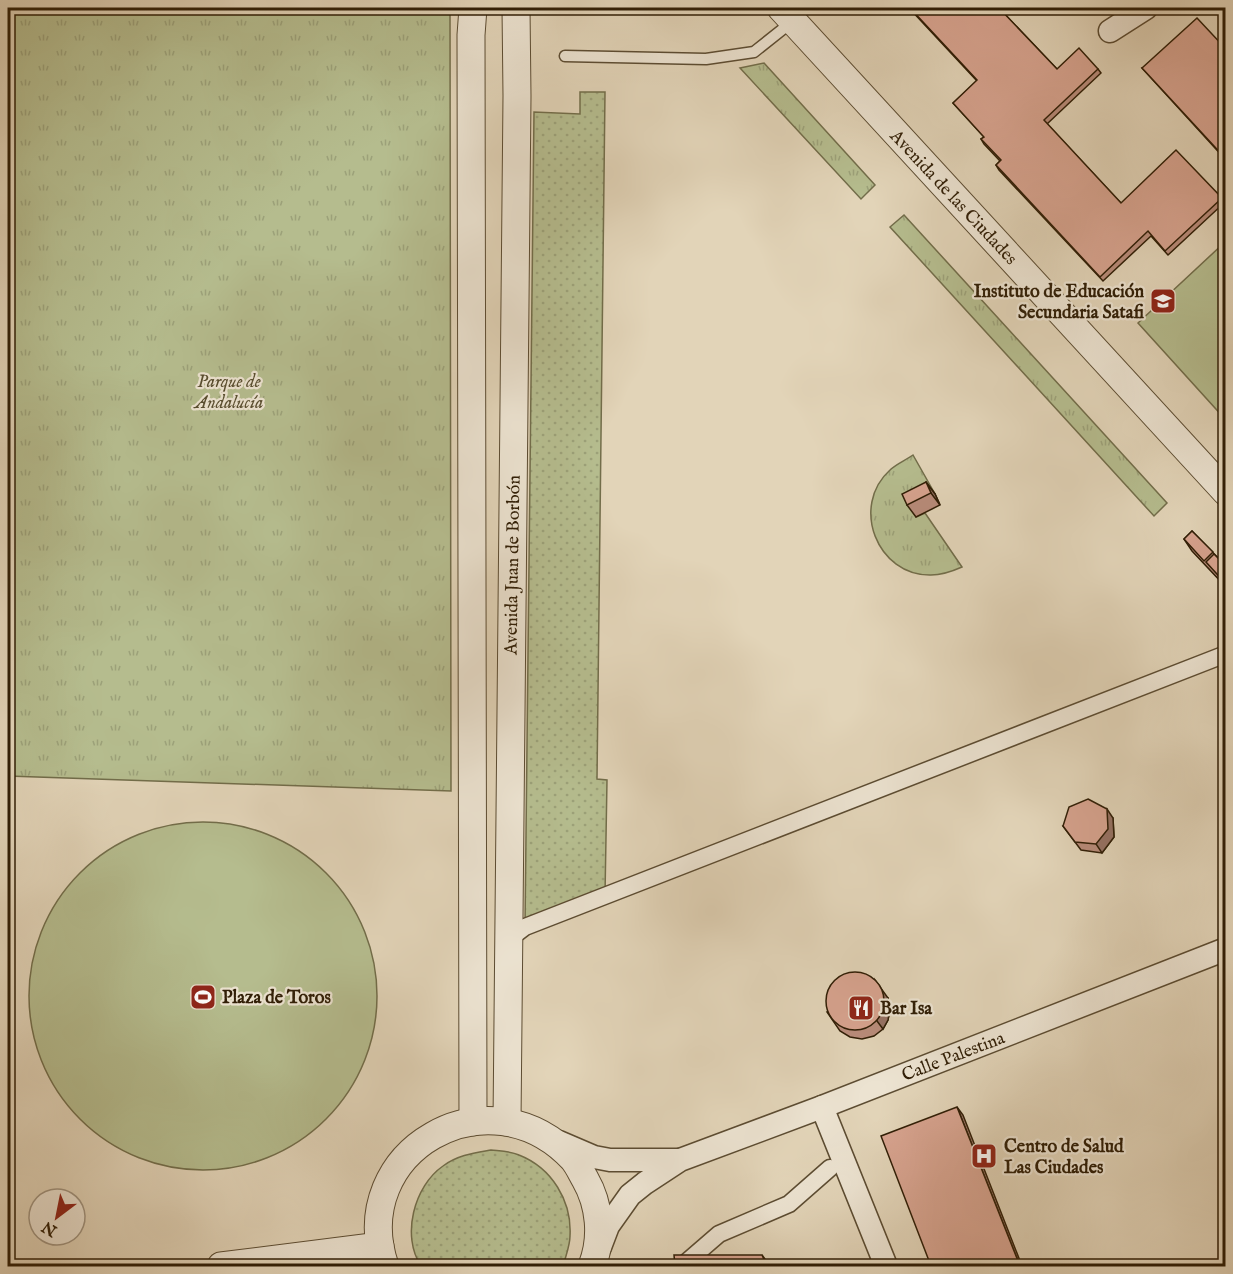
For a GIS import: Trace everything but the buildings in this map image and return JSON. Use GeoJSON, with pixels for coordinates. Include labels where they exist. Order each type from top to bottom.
{"type":"FeatureCollection","features":[{"type":"Feature","properties":{"kind":"street"},"geometry":{"type":"LineString","coordinates":[[473,1122],[471,35],[474,8]]}},
{"type":"Feature","properties":{"kind":"street","name":"Avenida Juan de Borbón"},"geometry":{"type":"LineString","coordinates":[[507,1122],[516,8]]}},
{"type":"Feature","properties":{"kind":"street"},"geometry":{"type":"LineString","coordinates":[[1110,31],[1146,8]]}},
{"type":"Feature","properties":{"kind":"street","name":"Avenida de las Ciudades"},"geometry":{"type":"LineString","coordinates":[[787,14],[1226,492]]}},
{"type":"Feature","properties":{"kind":"street"},"geometry":{"type":"LineString","coordinates":[[508,940],[525,927],[1226,654]]}},
{"type":"Feature","properties":{"kind":"street","name":"Calle Palestina"},"geometry":{"type":"LineString","coordinates":[[594,1260],[608,1226],[630,1195],[680,1160],[1226,949]]}},
{"type":"Feature","properties":{"kind":"street"},"geometry":{"type":"LineString","coordinates":[[822,1107],[886,1266]]}},
{"type":"Feature","properties":{"kind":"street"},"geometry":{"type":"LineString","coordinates":[[221,1266],[383,1256],[378,1227],[382,1201],[391,1177],[409,1153],[432,1135],[460,1124],[489,1120],[516,1124],[548,1137],[574,1161],[592,1191],[599,1222],[594,1260]]}},
{"type":"Feature","properties":{"kind":"street","name":"Calle Palestina"},"geometry":{"type":"LineString","coordinates":[[548,1137],[583,1153],[602,1158],[633,1161],[680,1160]]}},
{"type":"Feature","properties":{"kind":"street"},"geometry":{"type":"LineString","coordinates":[[682,1266],[719,1234],[789,1204],[830,1168]]}},
{"type":"Feature","properties":{"kind":"lane"},"geometry":{"type":"LineString","coordinates":[[565,57],[706,59],[754,52],[787,14]]}},
{"type":"Feature","properties":{"kind":"green space","name":"Parque de Andalucía"},"geometry":{"type":"Polygon","coordinates":[[[8,8],[450,8],[451,791],[8,776],[8,8]]]}},
{"type":"Feature","properties":{"kind":"green space"},"geometry":{"type":"Polygon","coordinates":[[[764,63],[875,185],[861,199],[740,68],[764,63]]]}},
{"type":"Feature","properties":{"kind":"green space"},"geometry":{"type":"Polygon","coordinates":[[[580,92],[605,92],[597,779],[607,780],[605,895],[525,927],[534,112],[580,114],[580,92]]]}},
{"type":"Feature","properties":{"kind":"green space"},"geometry":{"type":"Polygon","coordinates":[[[904,215],[1167,503],[1154,516],[890,227],[904,215]]]}},
{"type":"Feature","properties":{"kind":"green space"},"geometry":{"type":"Polygon","coordinates":[[[1225,242],[1225,419],[1138,323],[1225,242]]]}},
{"type":"Feature","properties":{"kind":"green space"},"geometry":{"type":"Polygon","coordinates":[[[913,455],[935,494],[911,506],[916,517],[925,513],[962,567],[931,575],[912,572],[896,564],[884,552],[875,536],[871,519],[872,502],[878,485],[892,468],[913,455]]]}},
{"type":"Feature","properties":{"kind":"green space","name":"Plaza de Toros"},"geometry":{"type":"Polygon","coordinates":[[[203,822],[237,826],[269,836],[299,852],[326,873],[347,900],[363,930],[373,962],[377,996],[373,1030],[363,1062],[347,1092],[326,1119],[299,1140],[269,1156],[237,1166],[203,1170],[169,1166],[137,1156],[107,1140],[80,1119],[59,1092],[43,1062],[33,1030],[29,996],[33,962],[43,930],[59,900],[80,873],[107,852],[137,836],[169,826],[203,822]]]}},
{"type":"Feature","properties":{"kind":"green space"},"geometry":{"type":"Polygon","coordinates":[[[491,1150],[512,1153],[531,1161],[541,1168],[558,1187],[568,1210],[570,1223],[569,1243],[562,1266],[421,1266],[412,1241],[412,1226],[418,1199],[425,1186],[433,1175],[454,1159],[491,1150]]]}},
{"type":"Feature","properties":{"kind":"place","name":"Instituto de Educación Secundaria Satafi"},"geometry":{"type":"Point","coordinates":[1163,301]}},
{"type":"Feature","properties":{"kind":"place","name":"Plaza de Toros"},"geometry":{"type":"Point","coordinates":[203,997]}},
{"type":"Feature","properties":{"kind":"place","name":"Bar Isa"},"geometry":{"type":"Point","coordinates":[861,1008]}},
{"type":"Feature","properties":{"kind":"place","name":"Centro de Salud Las Ciudades"},"geometry":{"type":"Point","coordinates":[984,1156]}}]}
